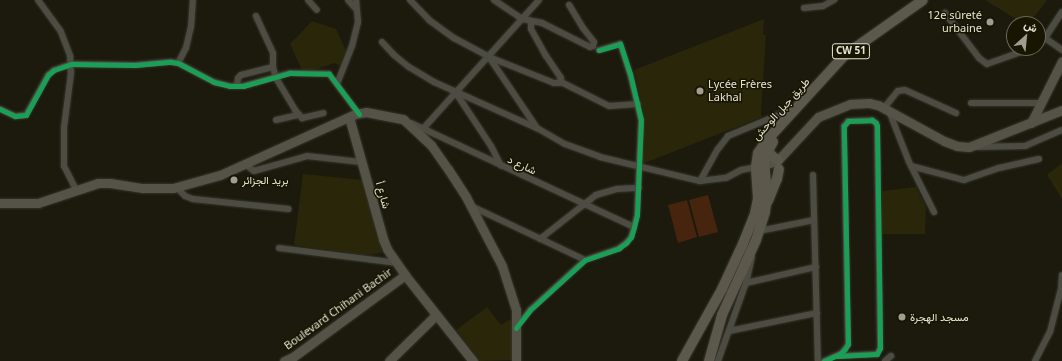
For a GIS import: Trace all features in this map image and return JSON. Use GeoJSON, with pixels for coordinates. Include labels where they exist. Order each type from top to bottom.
{"type":"FeatureCollection","features":[{"type":"Feature","properties":{"kind":"main road","name":"طريق جبل الوحش"},"geometry":{"type":"LineString","coordinates":[[682,361],[722,289],[755,214],[760,171],[758,153],[767,140],[845,55],[923,0]]}},
{"type":"Feature","properties":{"kind":"main road"},"geometry":{"type":"LineString","coordinates":[[1031,123],[1062,61]]}},
{"type":"Feature","properties":{"kind":"main road"},"geometry":{"type":"LineString","coordinates":[[708,361],[722,315],[758,235],[767,203],[776,184],[779,164],[787,151],[810,123],[825,113],[859,103],[869,103],[886,109],[944,142],[957,146],[969,147],[1062,110]]}},
{"type":"Feature","properties":{"kind":"main road"},"geometry":{"type":"LineString","coordinates":[[0,203],[38,203],[98,183],[156,189],[176,187],[213,177],[358,114],[366,112],[403,119],[421,131],[448,169],[470,205],[491,245],[508,284],[516,310],[516,361]]}},
{"type":"Feature","properties":{"kind":"main road"},"geometry":{"type":"LineString","coordinates":[[767,203],[760,171],[768,150],[791,115]]}},
{"type":"Feature","properties":{"kind":"main road","name":"شارع أ"},"geometry":{"type":"LineString","coordinates":[[349,117],[382,239],[405,275],[473,361]]}},
{"type":"Feature","properties":{"kind":"main road"},"geometry":{"type":"LineString","coordinates":[[768,150],[779,164]]}},
{"type":"Feature","properties":{"kind":"main road"},"geometry":{"type":"LineString","coordinates":[[760,171],[779,164]]}},
{"type":"Feature","properties":{"kind":"main road","name":"Boulevard Chihani Bachir"},"geometry":{"type":"LineString","coordinates":[[284,361],[293,357],[405,275]]}},
{"type":"Feature","properties":{"kind":"main road"},"geometry":{"type":"LineString","coordinates":[[390,361],[436,315]]}},
{"type":"Feature","properties":{"kind":"street"},"geometry":{"type":"LineString","coordinates":[[38,0],[61,32],[70,56],[71,64],[64,128],[64,166],[76,190]]}},
{"type":"Feature","properties":{"kind":"street"},"geometry":{"type":"LineString","coordinates":[[178,63],[186,48],[191,27],[193,0]]}},
{"type":"Feature","properties":{"kind":"street"},"geometry":{"type":"LineString","coordinates":[[308,0],[317,10]]}},
{"type":"Feature","properties":{"kind":"street"},"geometry":{"type":"LineString","coordinates":[[348,0],[357,10]]}},
{"type":"Feature","properties":{"kind":"street"},"geometry":{"type":"LineString","coordinates":[[337,84],[352,46],[358,22],[356,0]]}},
{"type":"Feature","properties":{"kind":"street"},"geometry":{"type":"LineString","coordinates":[[410,0],[416,8],[440,29],[489,57],[554,83],[560,82],[609,106],[638,104]]}},
{"type":"Feature","properties":{"kind":"street"},"geometry":{"type":"LineString","coordinates":[[494,0],[522,19],[542,22],[590,47],[593,46],[594,42],[583,28],[569,5]]}},
{"type":"Feature","properties":{"kind":"street"},"geometry":{"type":"LineString","coordinates":[[421,131],[539,0]]}},
{"type":"Feature","properties":{"kind":"street"},"geometry":{"type":"LineString","coordinates":[[804,8],[822,6],[834,0]]}},
{"type":"Feature","properties":{"kind":"street"},"geometry":{"type":"LineString","coordinates":[[1046,36],[1062,12]]}},
{"type":"Feature","properties":{"kind":"street"},"geometry":{"type":"LineString","coordinates":[[946,13],[979,58],[987,64],[1010,56]]}},
{"type":"Feature","properties":{"kind":"street"},"geometry":{"type":"LineString","coordinates":[[256,16],[273,53],[272,67],[276,78],[298,115]]}},
{"type":"Feature","properties":{"kind":"street"},"geometry":{"type":"LineString","coordinates":[[531,21],[531,29],[546,56],[561,78],[560,82]]}},
{"type":"Feature","properties":{"kind":"street"},"geometry":{"type":"LineString","coordinates":[[1046,39],[1062,50]]}},
{"type":"Feature","properties":{"kind":"street"},"geometry":{"type":"LineString","coordinates":[[382,42],[394,55],[409,67],[434,82],[537,128],[565,144],[600,158],[700,181],[726,178],[741,170],[760,171]]}},
{"type":"Feature","properties":{"kind":"street"},"geometry":{"type":"LineString","coordinates":[[516,328],[530,310],[586,260],[619,248],[631,237],[634,227],[637,215],[642,127],[638,104],[620,44],[599,50]]}},
{"type":"Feature","properties":{"kind":"street"},"geometry":{"type":"LineString","coordinates":[[489,57],[537,128]]}},
{"type":"Feature","properties":{"kind":"street"},"geometry":{"type":"LineString","coordinates":[[0,110],[15,116],[26,116],[48,74],[54,70],[71,64],[135,64],[171,62],[178,63],[214,82],[237,86],[276,78],[290,73],[324,73],[332,76],[358,114]]}},
{"type":"Feature","properties":{"kind":"street"},"geometry":{"type":"LineString","coordinates":[[237,86],[238,78],[241,75],[272,67]]}},
{"type":"Feature","properties":{"kind":"street"},"geometry":{"type":"LineString","coordinates":[[934,212],[911,166],[886,109],[898,91],[905,90],[956,113]]}},
{"type":"Feature","properties":{"kind":"street"},"geometry":{"type":"LineString","coordinates":[[455,92],[491,146],[501,166]]}},
{"type":"Feature","properties":{"kind":"street"},"geometry":{"type":"LineString","coordinates":[[971,103],[1041,103]]}},
{"type":"Feature","properties":{"kind":"street"},"geometry":{"type":"LineString","coordinates":[[700,181],[718,149],[728,136],[798,107]]}},
{"type":"Feature","properties":{"kind":"street"},"geometry":{"type":"LineString","coordinates":[[276,120],[298,115],[308,118],[323,113]]}},
{"type":"Feature","properties":{"kind":"street"},"geometry":{"type":"LineString","coordinates":[[824,361],[837,356],[846,349],[848,344],[844,126],[848,120],[872,120],[877,126],[880,352],[877,354],[837,356]]}},
{"type":"Feature","properties":{"kind":"street"},"geometry":{"type":"LineString","coordinates":[[969,147],[1025,146],[1062,130]]}},
{"type":"Feature","properties":{"kind":"street","name":"شارع د"},"geometry":{"type":"LineString","coordinates":[[421,131],[634,227]]}},
{"type":"Feature","properties":{"kind":"street"},"geometry":{"type":"LineString","coordinates":[[245,164],[254,171],[307,156],[361,162]]}},
{"type":"Feature","properties":{"kind":"street"},"geometry":{"type":"LineString","coordinates":[[911,166],[964,180],[999,168],[1039,159]]}},
{"type":"Feature","properties":{"kind":"street"},"geometry":{"type":"LineString","coordinates":[[813,175],[818,361]]}},
{"type":"Feature","properties":{"kind":"street"},"geometry":{"type":"LineString","coordinates":[[176,187],[185,196],[193,199],[288,209]]}},
{"type":"Feature","properties":{"kind":"street"},"geometry":{"type":"LineString","coordinates":[[540,239],[596,195],[616,188],[639,188]]}},
{"type":"Feature","properties":{"kind":"street"},"geometry":{"type":"LineString","coordinates":[[470,205],[586,260]]}},
{"type":"Feature","properties":{"kind":"street"},"geometry":{"type":"LineString","coordinates":[[718,361],[746,282],[758,235],[814,220]]}},
{"type":"Feature","properties":{"kind":"street"},"geometry":{"type":"LineString","coordinates":[[279,248],[397,263]]}},
{"type":"Feature","properties":{"kind":"street"},"geometry":{"type":"LineString","coordinates":[[746,282],[816,267]]}},
{"type":"Feature","properties":{"kind":"street"},"geometry":{"type":"LineString","coordinates":[[1035,361],[1050,332],[1061,289],[1062,275]]}},
{"type":"Feature","properties":{"kind":"street"},"geometry":{"type":"LineString","coordinates":[[729,331],[817,313]]}},
{"type":"Feature","properties":{"kind":"street"},"geometry":{"type":"LineString","coordinates":[[885,361],[890,356]]}},
{"type":"Feature","properties":{"kind":"shaded area"},"geometry":{"type":"Polygon","coordinates":[[[985,0],[1047,0],[1035,16],[1011,16],[985,0]]]}},
{"type":"Feature","properties":{"kind":"shaded area","name":"Lycée Frères Lakhal"},"geometry":{"type":"Polygon","coordinates":[[[764,19],[763,35],[766,35],[762,117],[642,164],[644,114],[634,70],[764,19]]]}},
{"type":"Feature","properties":{"kind":"shaded area"},"geometry":{"type":"Polygon","coordinates":[[[312,21],[336,29],[346,50],[340,66],[334,63],[312,71],[302,70],[290,44],[312,21]]]}},
{"type":"Feature","properties":{"kind":"shaded area"},"geometry":{"type":"Polygon","coordinates":[[[1062,163],[1062,199],[1047,175],[1062,163]]]}},
{"type":"Feature","properties":{"kind":"shaded area"},"geometry":{"type":"Polygon","coordinates":[[[303,174],[364,180],[382,253],[365,255],[294,245],[303,174]]]}},
{"type":"Feature","properties":{"kind":"shaded area"},"geometry":{"type":"Polygon","coordinates":[[[916,187],[926,207],[925,234],[881,234],[882,191],[916,187]]]}},
{"type":"Feature","properties":{"kind":"shaded area"},"geometry":{"type":"Polygon","coordinates":[[[708,195],[718,232],[699,237],[689,200],[708,195]]]}},
{"type":"Feature","properties":{"kind":"shaded area"},"geometry":{"type":"Polygon","coordinates":[[[687,200],[697,237],[678,243],[668,205],[687,200]]]}},
{"type":"Feature","properties":{"kind":"shaded area"},"geometry":{"type":"Polygon","coordinates":[[[487,307],[501,325],[510,319],[512,322],[512,360],[480,361],[456,330],[487,307]]]}},
{"type":"Feature","properties":{"kind":"cycle path"},"geometry":{"type":"LineString","coordinates":[[516,328],[530,310],[585,260],[619,248],[626,243],[631,237],[634,227],[637,215],[641,120],[630,74],[620,44],[599,50]]}},
{"type":"Feature","properties":{"kind":"cycle path"},"geometry":{"type":"LineString","coordinates":[[0,109],[15,116],[26,115],[48,75],[54,70],[71,64],[135,65],[171,62],[178,63],[214,82],[230,86],[243,86],[290,73],[329,74],[359,114]]}},
{"type":"Feature","properties":{"kind":"cycle path"},"geometry":{"type":"LineString","coordinates":[[824,361],[840,354],[848,344],[844,126],[848,121],[872,120],[877,126],[880,348],[877,354],[837,356]]}},
{"type":"Feature","properties":{"kind":"place","name":"12e sûreté urbaine"},"geometry":{"type":"Point","coordinates":[990,22]}},
{"type":"Feature","properties":{"kind":"place","name":"Lycée Frères Lakhal"},"geometry":{"type":"Point","coordinates":[700,91]}},
{"type":"Feature","properties":{"kind":"place","name":"بريد الجزائر"},"geometry":{"type":"Point","coordinates":[234,180]}},
{"type":"Feature","properties":{"kind":"place","name":"مسجد الهجرة"},"geometry":{"type":"Point","coordinates":[902,317]}}]}
